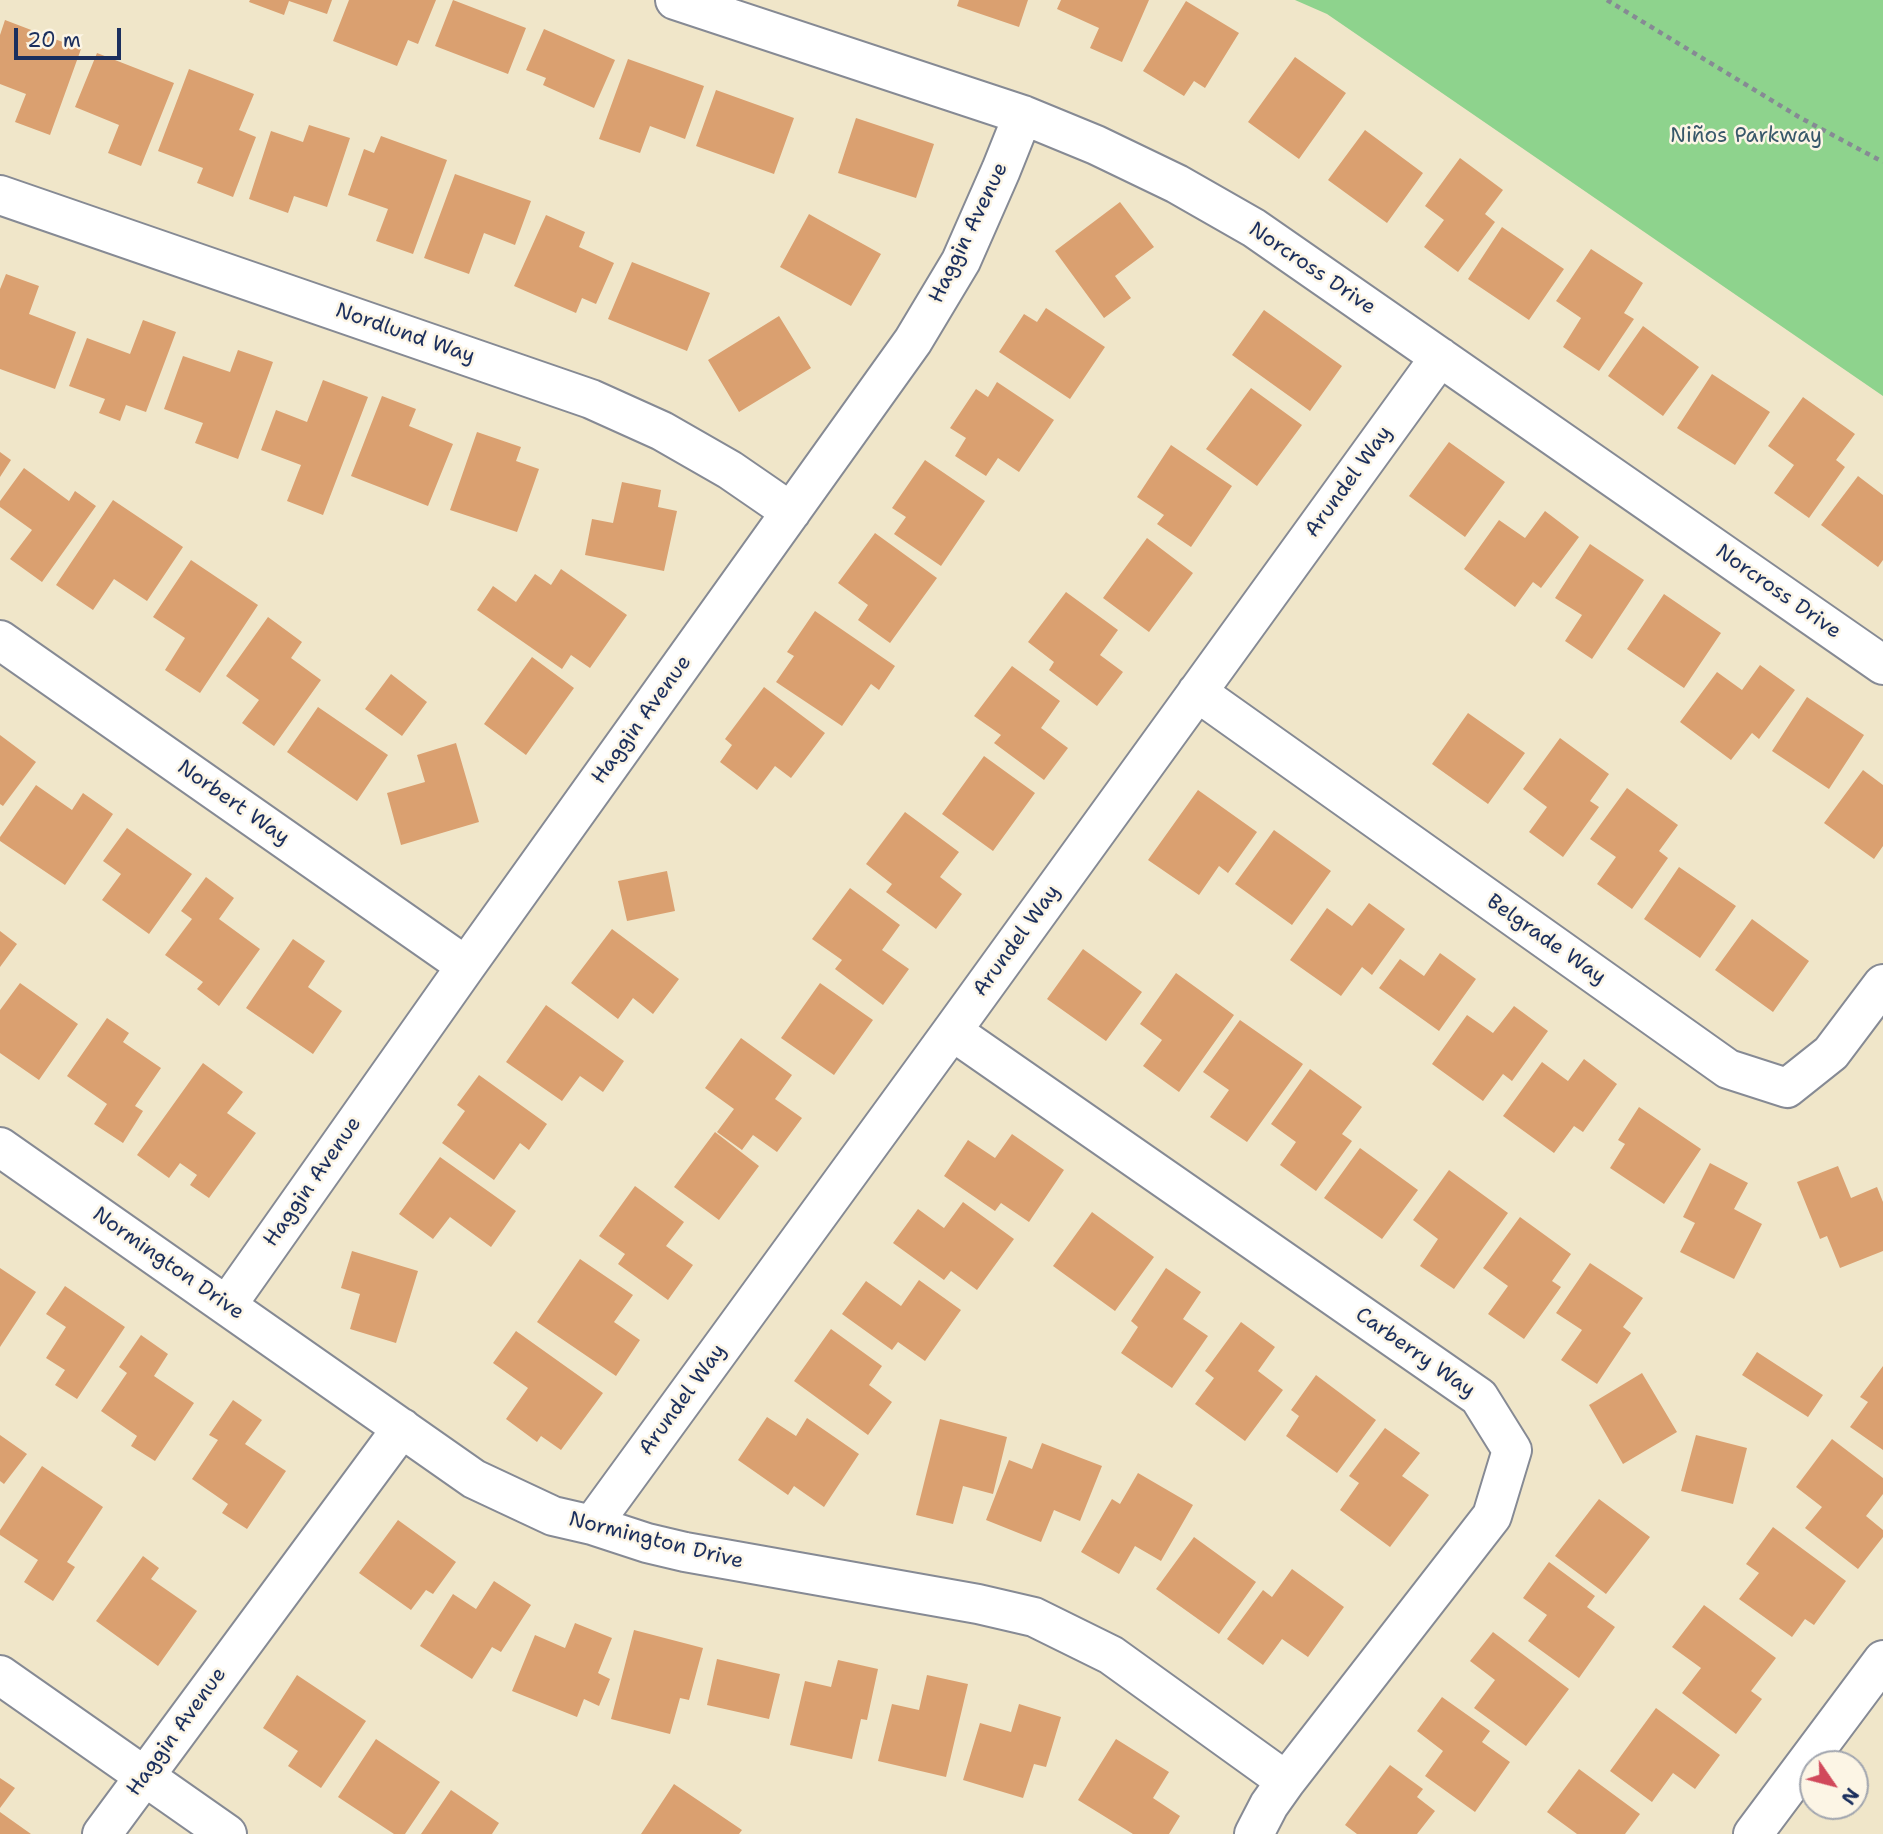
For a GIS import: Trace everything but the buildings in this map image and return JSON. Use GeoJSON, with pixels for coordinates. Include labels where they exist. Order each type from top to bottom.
{"type":"FeatureCollection","features":[{"type":"Feature","properties":{"kind":"street","name":"Norcross Drive"},"geometry":{"type":"LineString","coordinates":[[675,0],[1023,116],[1096,145],[1165,178],[1254,228],[1883,666]]}},
{"type":"Feature","properties":{"kind":"street","name":"Haggin Avenue"},"geometry":{"type":"LineString","coordinates":[[227,1305],[913,341],[961,261],[1023,116]]}},
{"type":"Feature","properties":{"kind":"street","name":"Nordlund Way"},"geometry":{"type":"LineString","coordinates":[[0,195],[592,399],[662,431],[730,470],[791,512]]}},
{"type":"Feature","properties":{"kind":"street","name":"Arundel Way"},"geometry":{"type":"LineString","coordinates":[[592,1525],[1440,357]]}},
{"type":"Feature","properties":{"kind":"street","name":"Norbert Way"},"geometry":{"type":"LineString","coordinates":[[0,640],[466,966]]}},
{"type":"Feature","properties":{"kind":"street","name":"Belgrade Way"},"geometry":{"type":"LineString","coordinates":[[1198,692],[1728,1069],[1787,1088],[1831,1053],[1883,984]]}},
{"type":"Feature","properties":{"kind":"street","name":"Carberry Way"},"geometry":{"type":"LineString","coordinates":[[952,1031],[1479,1397],[1512,1450],[1492,1516],[1286,1781],[1269,1805],[1254,1834]]}},
{"type":"Feature","properties":{"kind":"street","name":"Normington Drive"},"geometry":{"type":"LineString","coordinates":[[0,1147],[474,1479],[553,1516],[592,1525],[647,1543],[978,1604],[1034,1617],[1111,1655],[1286,1781]]}},
{"type":"Feature","properties":{"kind":"street","name":"Haggin Avenue"},"geometry":{"type":"LineString","coordinates":[[102,1834],[402,1429]]}},
{"type":"Feature","properties":{"kind":"street"},"geometry":{"type":"LineString","coordinates":[[1753,1834],[1883,1660]]}},
{"type":"Feature","properties":{"kind":"street"},"geometry":{"type":"LineString","coordinates":[[0,1675],[227,1834]]}},
{"type":"Feature","properties":{"kind":"path"},"geometry":{"type":"LineString","coordinates":[[1607,0],[1799,117],[1883,162]]}},
{"type":"Feature","properties":{"kind":"green space","name":"Niños Parkway"},"geometry":{"type":"Polygon","coordinates":[[[1295,0],[1883,0],[1883,396],[1327,14],[1295,0]]]}}]}
